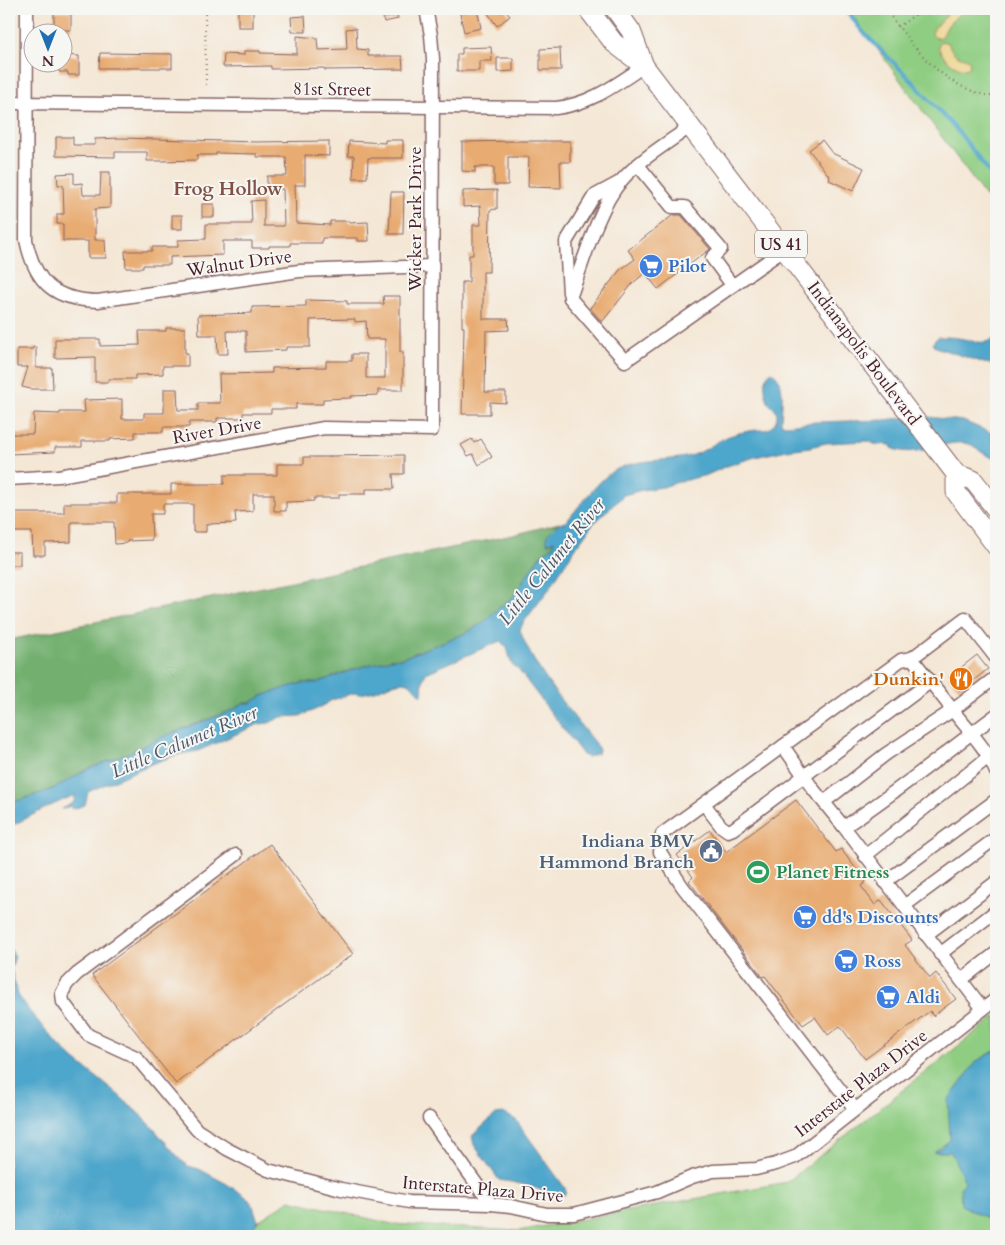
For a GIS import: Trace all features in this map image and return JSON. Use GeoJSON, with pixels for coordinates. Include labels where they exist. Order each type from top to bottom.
{"type":"FeatureCollection","features":[{"type":"Feature","properties":{"kind":"highway","name":"Indianapolis Boulevard"},"geometry":{"type":"LineString","coordinates":[[588,9],[614,44],[644,66],[956,474],[973,480],[996,509]]}},
{"type":"Feature","properties":{"kind":"highway","name":"Indianapolis Boulevard"},"geometry":{"type":"LineString","coordinates":[[615,9],[632,31],[644,66]]}},
{"type":"Feature","properties":{"kind":"highway","name":"Indianapolis Boulevard"},"geometry":{"type":"LineString","coordinates":[[956,474],[956,492],[996,546]]}},
{"type":"Feature","properties":{"kind":"street"},"geometry":{"type":"LineString","coordinates":[[27,9],[27,104]]}},
{"type":"Feature","properties":{"kind":"street","name":"Wicker Park Drive"},"geometry":{"type":"LineString","coordinates":[[426,9],[433,59],[432,430]]}},
{"type":"Feature","properties":{"kind":"street","name":"81st Street"},"geometry":{"type":"LineString","coordinates":[[9,103],[556,108],[572,106],[605,91],[644,66]]}},
{"type":"Feature","properties":{"kind":"street","name":"Walnut Drive"},"geometry":{"type":"LineString","coordinates":[[27,104],[26,240],[30,259],[40,276],[54,290],[68,298],[82,301],[98,301],[292,272],[432,266]]}},
{"type":"Feature","properties":{"kind":"street"},"geometry":{"type":"LineString","coordinates":[[691,126],[638,165],[620,182],[594,196],[566,242],[570,298],[626,361],[784,249]]}},
{"type":"Feature","properties":{"kind":"street"},"geometry":{"type":"LineString","coordinates":[[638,165],[672,207],[685,208],[721,249],[712,258],[732,285]]}},
{"type":"Feature","properties":{"kind":"street"},"geometry":{"type":"LineString","coordinates":[[570,298],[601,214],[620,182]]}},
{"type":"Feature","properties":{"kind":"street","name":"River Drive"},"geometry":{"type":"LineString","coordinates":[[9,479],[59,476],[324,428],[432,430]]}},
{"type":"Feature","properties":{"kind":"street"},"geometry":{"type":"LineString","coordinates":[[855,1109],[687,893],[660,852],[662,834],[901,660],[912,658],[965,618],[996,658]]}},
{"type":"Feature","properties":{"kind":"street"},"geometry":{"type":"LineString","coordinates":[[912,658],[971,733],[993,754],[996,772]]}},
{"type":"Feature","properties":{"kind":"street"},"geometry":{"type":"LineString","coordinates":[[824,802],[886,754],[953,710],[996,678]]}},
{"type":"Feature","properties":{"kind":"street"},"geometry":{"type":"LineString","coordinates":[[704,804],[721,826],[728,831],[734,828],[863,730],[930,682]]}},
{"type":"Feature","properties":{"kind":"street"},"geometry":{"type":"LineString","coordinates":[[844,827],[887,798],[996,715]]}},
{"type":"Feature","properties":{"kind":"street"},"geometry":{"type":"LineString","coordinates":[[783,746],[983,1009]]}},
{"type":"Feature","properties":{"kind":"street"},"geometry":{"type":"LineString","coordinates":[[865,856],[993,754]]}},
{"type":"Feature","properties":{"kind":"street"},"geometry":{"type":"LineString","coordinates":[[885,882],[996,800]]}},
{"type":"Feature","properties":{"kind":"street"},"geometry":{"type":"LineString","coordinates":[[904,906],[996,838]]}},
{"type":"Feature","properties":{"kind":"street","name":"Interstate Plaza Drive"},"geometry":{"type":"LineString","coordinates":[[236,855],[77,974],[67,984],[62,993],[62,1002],[88,1035],[136,1057],[197,1130],[227,1149],[268,1170],[364,1195],[409,1202],[491,1204],[511,1206],[547,1214],[574,1214],[657,1192],[692,1177],[713,1171],[756,1169],[776,1164],[795,1157],[996,999]]}},
{"type":"Feature","properties":{"kind":"street"},"geometry":{"type":"LineString","coordinates":[[926,934],[996,882]]}},
{"type":"Feature","properties":{"kind":"street"},"geometry":{"type":"LineString","coordinates":[[940,954],[996,911]]}},
{"type":"Feature","properties":{"kind":"street"},"geometry":{"type":"LineString","coordinates":[[961,980],[996,953]]}},
{"type":"Feature","properties":{"kind":"street"},"geometry":{"type":"LineString","coordinates":[[429,1118],[491,1204]]}},
{"type":"Feature","properties":{"kind":"path"},"geometry":{"type":"LineString","coordinates":[[205,9],[206,88]]}},
{"type":"Feature","properties":{"kind":"path"},"geometry":{"type":"LineString","coordinates":[[885,9],[929,64],[964,88],[996,98]]}},
{"type":"Feature","properties":{"kind":"path"},"geometry":{"type":"LineString","coordinates":[[898,27],[923,9]]}},
{"type":"Feature","properties":{"kind":"green space"},"geometry":{"type":"Polygon","coordinates":[[[848,9],[996,9],[996,211],[848,9]]]}},
{"type":"Feature","properties":{"kind":"green space"},"geometry":{"type":"Polygon","coordinates":[[[559,523],[554,528],[547,543],[555,541],[554,545],[539,557],[513,597],[484,622],[466,633],[402,658],[391,659],[355,669],[316,683],[303,683],[262,696],[250,703],[243,703],[233,710],[154,740],[142,747],[86,770],[55,788],[9,804],[9,640],[513,535],[559,523]]]}},
{"type":"Feature","properties":{"kind":"green space"},"geometry":{"type":"Polygon","coordinates":[[[996,1016],[996,1236],[247,1236],[258,1221],[290,1200],[392,1224],[518,1231],[787,1182],[996,1016]]]}},
{"type":"Feature","properties":{"kind":"sand"},"geometry":{"type":"Polygon","coordinates":[[[950,9],[957,9],[959,14],[948,25],[942,37],[935,38],[932,34],[934,29],[946,17],[950,9]]]}},
{"type":"Feature","properties":{"kind":"sand"},"geometry":{"type":"Polygon","coordinates":[[[941,41],[948,43],[956,55],[969,60],[970,66],[966,69],[961,68],[949,61],[942,54],[938,46],[941,41]]]}},
{"type":"Feature","properties":{"kind":"water"},"geometry":{"type":"Polygon","coordinates":[[[938,337],[987,342],[996,337],[996,365],[938,348],[934,346],[933,342],[938,337]]]}},
{"type":"Feature","properties":{"kind":"water","name":"Little Calumet River"},"geometry":{"type":"Polygon","coordinates":[[[772,372],[780,382],[781,423],[785,425],[884,420],[920,416],[963,421],[996,435],[996,460],[974,446],[964,443],[955,443],[924,450],[903,451],[892,448],[891,445],[874,444],[869,441],[826,443],[755,457],[707,475],[624,495],[592,525],[520,630],[543,675],[597,746],[598,753],[588,757],[584,756],[517,668],[512,665],[507,648],[500,641],[426,673],[423,680],[422,694],[410,683],[401,682],[375,691],[360,694],[354,693],[332,700],[300,716],[281,717],[269,723],[259,724],[198,751],[180,754],[151,764],[88,792],[85,805],[73,809],[70,806],[62,809],[74,802],[75,795],[9,827],[9,804],[55,788],[86,770],[142,747],[154,740],[233,710],[243,703],[250,703],[262,696],[288,687],[303,683],[316,683],[355,669],[391,659],[402,658],[466,633],[484,622],[513,597],[539,557],[554,545],[554,541],[547,543],[547,535],[559,523],[566,522],[590,493],[610,473],[633,464],[690,456],[722,439],[745,432],[765,430],[773,426],[777,413],[768,402],[765,385],[766,377],[772,372]]]}},
{"type":"Feature","properties":{"kind":"water"},"geometry":{"type":"Polygon","coordinates":[[[9,947],[15,956],[11,969],[18,995],[30,1012],[75,1060],[146,1120],[181,1160],[188,1166],[199,1169],[225,1183],[252,1203],[258,1221],[247,1236],[9,1236],[9,947]]]}},
{"type":"Feature","properties":{"kind":"water"},"geometry":{"type":"Polygon","coordinates":[[[996,1050],[996,1223],[961,1205],[960,1188],[965,1182],[951,1152],[934,1152],[950,1140],[948,1100],[977,1061],[996,1050]]]}},
{"type":"Feature","properties":{"kind":"water"},"geometry":{"type":"Polygon","coordinates":[[[503,1113],[516,1120],[565,1188],[566,1192],[564,1195],[556,1197],[528,1186],[499,1180],[474,1145],[472,1136],[496,1114],[503,1113]]]}},
{"type":"Feature","properties":{"kind":"building"},"geometry":{"type":"Polygon","coordinates":[[[381,9],[396,9],[398,19],[384,22],[381,9]]]}},
{"type":"Feature","properties":{"kind":"building"},"geometry":{"type":"Polygon","coordinates":[[[459,9],[477,9],[481,28],[464,32],[459,9]]]}},
{"type":"Feature","properties":{"kind":"building"},"geometry":{"type":"Polygon","coordinates":[[[485,9],[505,9],[510,16],[497,26],[485,9]]]}},
{"type":"Feature","properties":{"kind":"building"},"geometry":{"type":"Polygon","coordinates":[[[238,10],[253,10],[253,27],[238,27],[238,10]]]}},
{"type":"Feature","properties":{"kind":"building"},"geometry":{"type":"Polygon","coordinates":[[[54,11],[71,11],[71,22],[54,22],[54,11]]]}},
{"type":"Feature","properties":{"kind":"building"},"geometry":{"type":"Polygon","coordinates":[[[305,16],[306,32],[292,32],[291,17],[305,16]]]}},
{"type":"Feature","properties":{"kind":"building"},"geometry":{"type":"Polygon","coordinates":[[[356,28],[357,49],[368,50],[368,56],[402,56],[403,69],[325,70],[324,68],[271,69],[271,66],[223,67],[224,54],[244,55],[244,51],[260,51],[260,53],[297,54],[297,36],[317,38],[318,50],[347,49],[346,29],[356,28]]]}},
{"type":"Feature","properties":{"kind":"building"},"geometry":{"type":"Polygon","coordinates":[[[491,47],[492,61],[479,61],[479,71],[457,71],[457,54],[462,54],[462,48],[491,47]]]}},
{"type":"Feature","properties":{"kind":"building"},"geometry":{"type":"Polygon","coordinates":[[[560,48],[561,70],[540,70],[540,49],[560,48]]]}},
{"type":"Feature","properties":{"kind":"building"},"geometry":{"type":"Polygon","coordinates":[[[100,53],[172,54],[172,68],[99,68],[100,53]]]}},
{"type":"Feature","properties":{"kind":"building"},"geometry":{"type":"Polygon","coordinates":[[[72,56],[79,56],[79,75],[68,75],[68,72],[72,72],[72,56]]]}},
{"type":"Feature","properties":{"kind":"building"},"geometry":{"type":"Polygon","coordinates":[[[497,58],[513,58],[513,71],[497,72],[497,58]]]}},
{"type":"Feature","properties":{"kind":"building"},"geometry":{"type":"Polygon","coordinates":[[[56,137],[73,137],[73,145],[95,145],[95,139],[122,138],[256,142],[329,141],[329,156],[305,155],[305,185],[295,185],[296,223],[330,225],[330,221],[368,222],[369,241],[358,241],[358,238],[322,238],[322,243],[290,243],[290,246],[252,248],[252,241],[223,241],[223,255],[170,257],[170,265],[143,265],[143,268],[126,268],[125,251],[152,251],[152,247],[178,247],[178,240],[206,239],[206,224],[252,224],[251,201],[264,200],[264,226],[284,226],[283,189],[267,189],[267,176],[287,176],[286,157],[257,157],[257,154],[216,153],[216,155],[197,155],[197,160],[147,161],[147,152],[115,152],[115,157],[56,156],[56,137]]]}},
{"type":"Feature","properties":{"kind":"building"},"geometry":{"type":"Polygon","coordinates":[[[385,140],[403,140],[403,158],[368,158],[367,178],[353,178],[354,156],[348,156],[349,141],[385,143],[385,140]]]}},
{"type":"Feature","properties":{"kind":"building"},"geometry":{"type":"Polygon","coordinates":[[[822,140],[832,153],[864,168],[853,191],[829,180],[830,177],[809,150],[822,140]]]}},
{"type":"Feature","properties":{"kind":"building"},"geometry":{"type":"Polygon","coordinates":[[[570,141],[570,162],[560,162],[561,188],[528,187],[529,157],[508,157],[508,185],[494,185],[494,167],[475,167],[475,172],[462,171],[462,142],[570,141]]]}},
{"type":"Feature","properties":{"kind":"building"},"geometry":{"type":"Polygon","coordinates":[[[101,172],[110,172],[110,208],[95,209],[95,240],[105,240],[106,258],[88,258],[88,241],[63,241],[63,224],[57,224],[57,214],[64,214],[63,185],[58,185],[57,174],[74,173],[74,184],[82,183],[83,195],[100,195],[101,172]]]}},
{"type":"Feature","properties":{"kind":"building"},"geometry":{"type":"Polygon","coordinates":[[[497,190],[497,209],[490,210],[489,272],[483,272],[483,319],[508,319],[509,330],[486,331],[485,392],[506,392],[506,403],[490,402],[490,414],[462,414],[464,327],[462,327],[462,282],[469,282],[469,255],[473,255],[473,225],[481,225],[480,206],[463,207],[463,191],[497,190]]]}},
{"type":"Feature","properties":{"kind":"building"},"geometry":{"type":"Polygon","coordinates":[[[391,192],[404,192],[403,234],[389,234],[391,192]]]}},
{"type":"Feature","properties":{"kind":"building"},"geometry":{"type":"Polygon","coordinates":[[[202,204],[214,204],[214,217],[202,217],[202,204]]]}},
{"type":"Feature","properties":{"kind":"building"},"geometry":{"type":"Polygon","coordinates":[[[172,215],[182,215],[182,229],[172,229],[172,215]]]}},
{"type":"Feature","properties":{"kind":"building"},"geometry":{"type":"Polygon","coordinates":[[[673,215],[681,215],[710,249],[658,289],[645,273],[633,283],[602,322],[590,308],[620,270],[635,259],[628,250],[673,215]]]}},
{"type":"Feature","properties":{"kind":"building"},"geometry":{"type":"Polygon","coordinates":[[[383,296],[400,296],[400,352],[403,352],[403,390],[378,390],[378,395],[323,399],[323,404],[296,404],[296,409],[271,409],[271,413],[243,413],[243,418],[217,418],[217,422],[189,422],[189,427],[163,427],[163,432],[135,432],[135,438],[110,439],[110,441],[82,441],[82,447],[55,447],[55,452],[9,454],[9,434],[33,434],[34,413],[60,414],[60,412],[85,412],[84,400],[122,399],[122,419],[144,419],[144,413],[164,413],[164,389],[177,389],[178,410],[198,410],[198,403],[220,403],[219,374],[272,373],[272,368],[326,367],[326,361],[352,361],[352,354],[366,354],[366,378],[385,378],[385,339],[367,339],[366,321],[355,322],[355,319],[310,320],[310,347],[286,347],[286,350],[246,352],[246,331],[227,331],[228,354],[218,354],[217,335],[199,335],[198,315],[252,313],[252,307],[306,306],[306,300],[347,301],[347,304],[384,304],[383,296]]]}},
{"type":"Feature","properties":{"kind":"building"},"geometry":{"type":"Polygon","coordinates":[[[166,328],[185,328],[185,353],[188,353],[188,366],[163,366],[163,374],[135,375],[135,379],[108,379],[108,382],[95,382],[95,357],[55,358],[55,339],[100,339],[100,346],[140,345],[139,331],[166,331],[166,328]]]}},
{"type":"Feature","properties":{"kind":"building"},"geometry":{"type":"Polygon","coordinates":[[[33,347],[36,347],[36,368],[52,368],[53,389],[22,387],[28,367],[17,367],[17,349],[33,349],[33,347]]]}},
{"type":"Feature","properties":{"kind":"building"},"geometry":{"type":"Polygon","coordinates":[[[472,439],[474,443],[481,439],[492,457],[479,465],[473,454],[468,456],[461,445],[472,439]]]}},
{"type":"Feature","properties":{"kind":"building"},"geometry":{"type":"Polygon","coordinates":[[[404,455],[404,474],[393,474],[394,489],[366,489],[366,494],[339,494],[339,498],[314,498],[314,501],[286,502],[286,511],[274,511],[274,494],[253,494],[253,511],[235,512],[236,523],[206,524],[206,532],[193,532],[193,504],[163,504],[163,514],[151,514],[152,540],[127,541],[127,543],[115,544],[114,522],[71,522],[71,542],[45,543],[45,555],[33,555],[32,532],[10,532],[10,513],[64,513],[64,503],[117,503],[117,494],[171,494],[171,484],[224,484],[224,475],[277,475],[277,464],[304,464],[304,457],[404,455]]]}},
{"type":"Feature","properties":{"kind":"building"},"geometry":{"type":"Polygon","coordinates":[[[9,552],[20,552],[20,565],[9,565],[9,552]]]}},
{"type":"Feature","properties":{"kind":"building"},"geometry":{"type":"Polygon","coordinates":[[[977,655],[988,669],[960,691],[949,677],[977,655]]]}},
{"type":"Feature","properties":{"kind":"building"},"geometry":{"type":"Polygon","coordinates":[[[796,800],[836,852],[841,849],[866,882],[861,886],[875,905],[881,900],[912,940],[905,945],[930,978],[936,973],[956,999],[933,1016],[930,1011],[865,1059],[840,1026],[828,1035],[815,1017],[803,1025],[765,976],[763,977],[689,881],[693,877],[677,855],[710,830],[726,852],[796,800]]]}},
{"type":"Feature","properties":{"kind":"building"},"geometry":{"type":"Polygon","coordinates":[[[270,844],[353,954],[176,1084],[92,975],[270,844]]]}},
{"type":"Feature","properties":{"kind":"waterway"},"geometry":{"type":"LineString","coordinates":[[845,9],[863,32],[912,81],[961,135],[996,181]]}},
{"type":"Feature","properties":{"kind":"place","name":"Pilot"},"geometry":{"type":"Point","coordinates":[651,266]}},
{"type":"Feature","properties":{"kind":"place","name":"Dunkin'"},"geometry":{"type":"Point","coordinates":[961,679]}},
{"type":"Feature","properties":{"kind":"place","name":"Indiana BMV Hammond Branch"},"geometry":{"type":"Point","coordinates":[711,851]}},
{"type":"Feature","properties":{"kind":"place","name":"Planet Fitness"},"geometry":{"type":"Point","coordinates":[758,872]}},
{"type":"Feature","properties":{"kind":"place","name":"dd's Discounts"},"geometry":{"type":"Point","coordinates":[805,917]}},
{"type":"Feature","properties":{"kind":"place","name":"Ross"},"geometry":{"type":"Point","coordinates":[846,961]}},
{"type":"Feature","properties":{"kind":"place","name":"Aldi"},"geometry":{"type":"Point","coordinates":[888,997]}},
{"type":"Feature","properties":{"kind":"district","name":"Frog Hollow"},"geometry":{"type":"Point","coordinates":[228,188]}}]}
